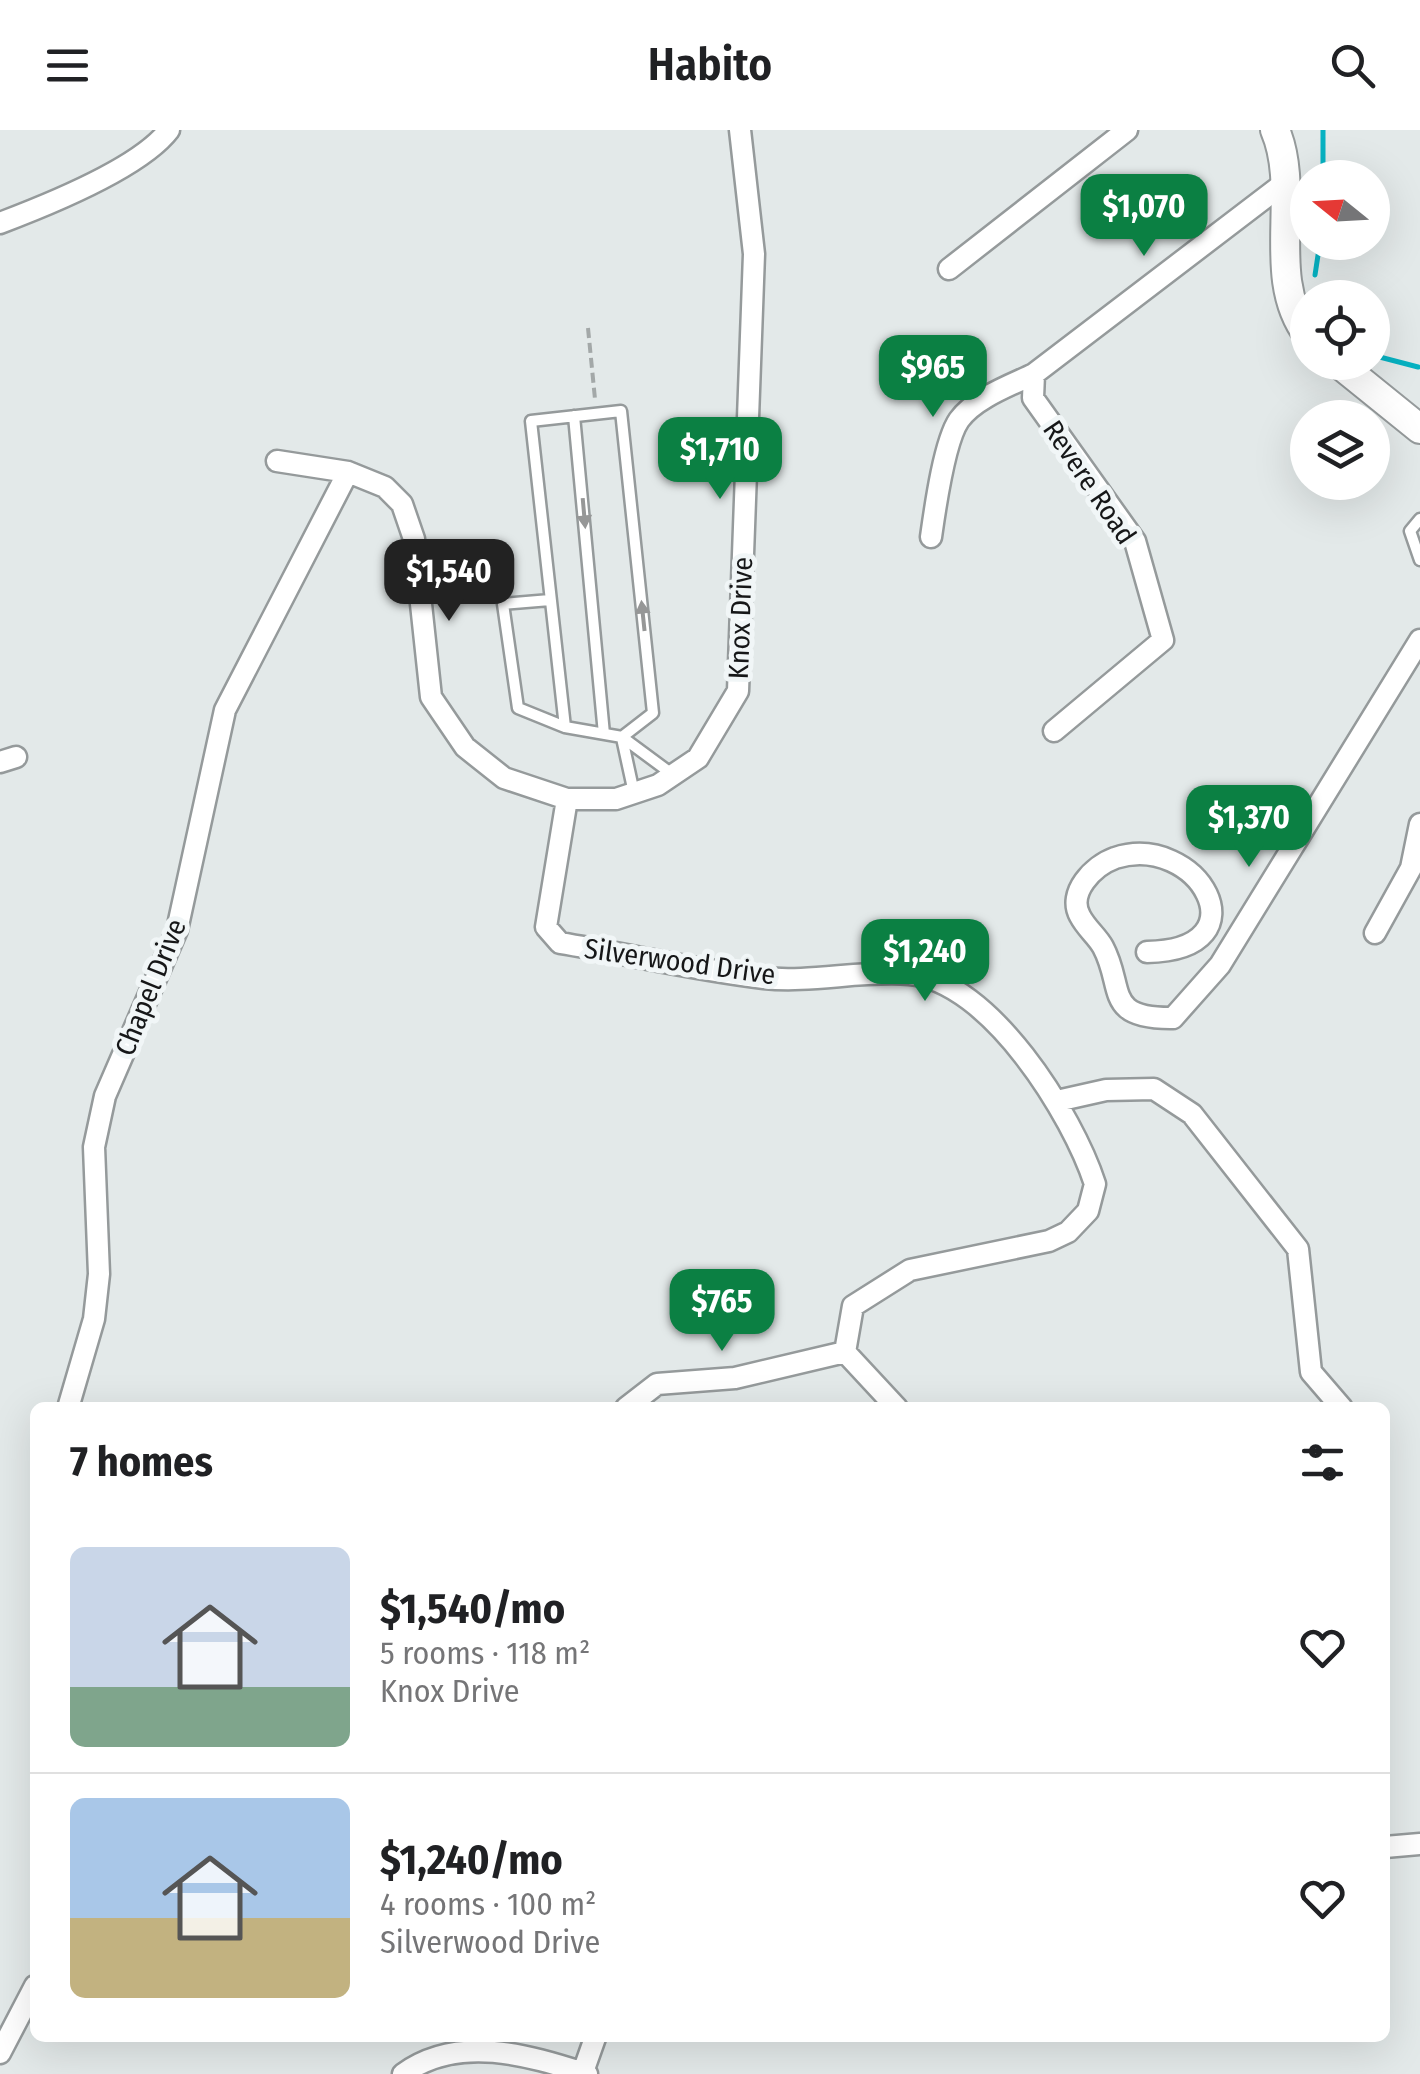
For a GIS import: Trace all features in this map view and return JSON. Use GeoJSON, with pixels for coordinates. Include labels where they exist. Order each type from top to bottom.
{"type":"FeatureCollection","features":[{"type":"Feature","properties":{"kind":"street"},"geometry":{"type":"LineString","coordinates":[[0,223],[57,202],[120,166],[169,130]]}},
{"type":"Feature","properties":{"kind":"street","name":"Knox Drive"},"geometry":{"type":"LineString","coordinates":[[277,461],[348,472],[385,486],[402,504],[414,539],[432,697],[465,746],[504,778],[566,799],[616,799],[673,775],[698,758],[738,691],[754,254],[740,130]]}},
{"type":"Feature","properties":{"kind":"street"},"geometry":{"type":"LineString","coordinates":[[949,269],[1127,130]]}},
{"type":"Feature","properties":{"kind":"street"},"geometry":{"type":"LineString","coordinates":[[1280,132],[1290,298]]}},
{"type":"Feature","properties":{"kind":"street"},"geometry":{"type":"LineString","coordinates":[[932,537],[938,489],[959,420],[993,394],[1034,374],[1283,184]]}},
{"type":"Feature","properties":{"kind":"street","name":"Revere Road"},"geometry":{"type":"LineString","coordinates":[[1034,374],[1033,398],[1135,541],[1163,640],[1054,730]]}},
{"type":"Feature","properties":{"kind":"street"},"geometry":{"type":"LineString","coordinates":[[1359,380],[1420,429]]}},
{"type":"Feature","properties":{"kind":"street","name":"Chapel Drive"},"geometry":{"type":"LineString","coordinates":[[70,1402],[94,1319],[99,1274],[94,1147],[105,1096],[176,930],[225,710],[348,472]]}},
{"type":"Feature","properties":{"kind":"street"},"geometry":{"type":"LineString","coordinates":[[1147,952],[1176,952],[1204,936],[1212,922],[1212,901],[1202,883],[1184,866],[1148,855],[1106,861],[1088,875],[1077,893],[1077,912],[1103,947],[1115,997],[1133,1011],[1155,1018],[1173,1018],[1220,965],[1420,640]]}},
{"type":"Feature","properties":{"kind":"street","name":"Silverwood Drive"},"geometry":{"type":"LineString","coordinates":[[566,799],[546,905],[546,927],[560,943],[767,978],[914,974],[964,998],[1002,1030],[1057,1101],[1094,1184],[1081,1221],[1049,1242],[910,1270],[853,1306],[845,1352]]}},
{"type":"Feature","properties":{"kind":"street"},"geometry":{"type":"LineString","coordinates":[[1375,933],[1411,868],[1420,824]]}},
{"type":"Feature","properties":{"kind":"street"},"geometry":{"type":"LineString","coordinates":[[1057,1101],[1106,1090],[1154,1090],[1192,1114],[1298,1249],[1311,1372],[1337,1402]]}},
{"type":"Feature","properties":{"kind":"street"},"geometry":{"type":"LineString","coordinates":[[634,1402],[657,1384],[735,1378],[845,1352],[891,1402]]}},
{"type":"Feature","properties":{"kind":"street"},"geometry":{"type":"LineString","coordinates":[[1390,1847],[1420,1844]]}},
{"type":"Feature","properties":{"kind":"street"},"geometry":{"type":"LineString","coordinates":[[0,2054],[30,1996]]}},
{"type":"Feature","properties":{"kind":"street"},"geometry":{"type":"LineString","coordinates":[[403,2074],[443,2054],[471,2050],[585,2073],[594,2042]]}},
{"type":"Feature","properties":{"kind":"lane"},"geometry":{"type":"LineString","coordinates":[[565,727],[531,422],[621,411],[653,713],[622,738]]}},
{"type":"Feature","properties":{"kind":"lane"},"geometry":{"type":"LineString","coordinates":[[574,416],[604,734]]}},
{"type":"Feature","properties":{"kind":"lane"},"geometry":{"type":"LineString","coordinates":[[1420,520],[1410,532],[1420,560]]}},
{"type":"Feature","properties":{"kind":"lane"},"geometry":{"type":"LineString","coordinates":[[550,600],[503,604],[518,708],[565,727],[622,738],[673,775]]}},
{"type":"Feature","properties":{"kind":"lane"},"geometry":{"type":"LineString","coordinates":[[622,738],[634,793]]}},
{"type":"Feature","properties":{"kind":"path"},"geometry":{"type":"LineString","coordinates":[[588,328],[596,414]]}},
{"type":"Feature","properties":{"kind":"waterway"},"geometry":{"type":"LineString","coordinates":[[1323,130],[1323,160]]}},
{"type":"Feature","properties":{"kind":"waterway"},"geometry":{"type":"LineString","coordinates":[[1315,275],[1317,260]]}},
{"type":"Feature","properties":{"kind":"waterway"},"geometry":{"type":"LineString","coordinates":[[1390,360],[1418,367]]}}]}
